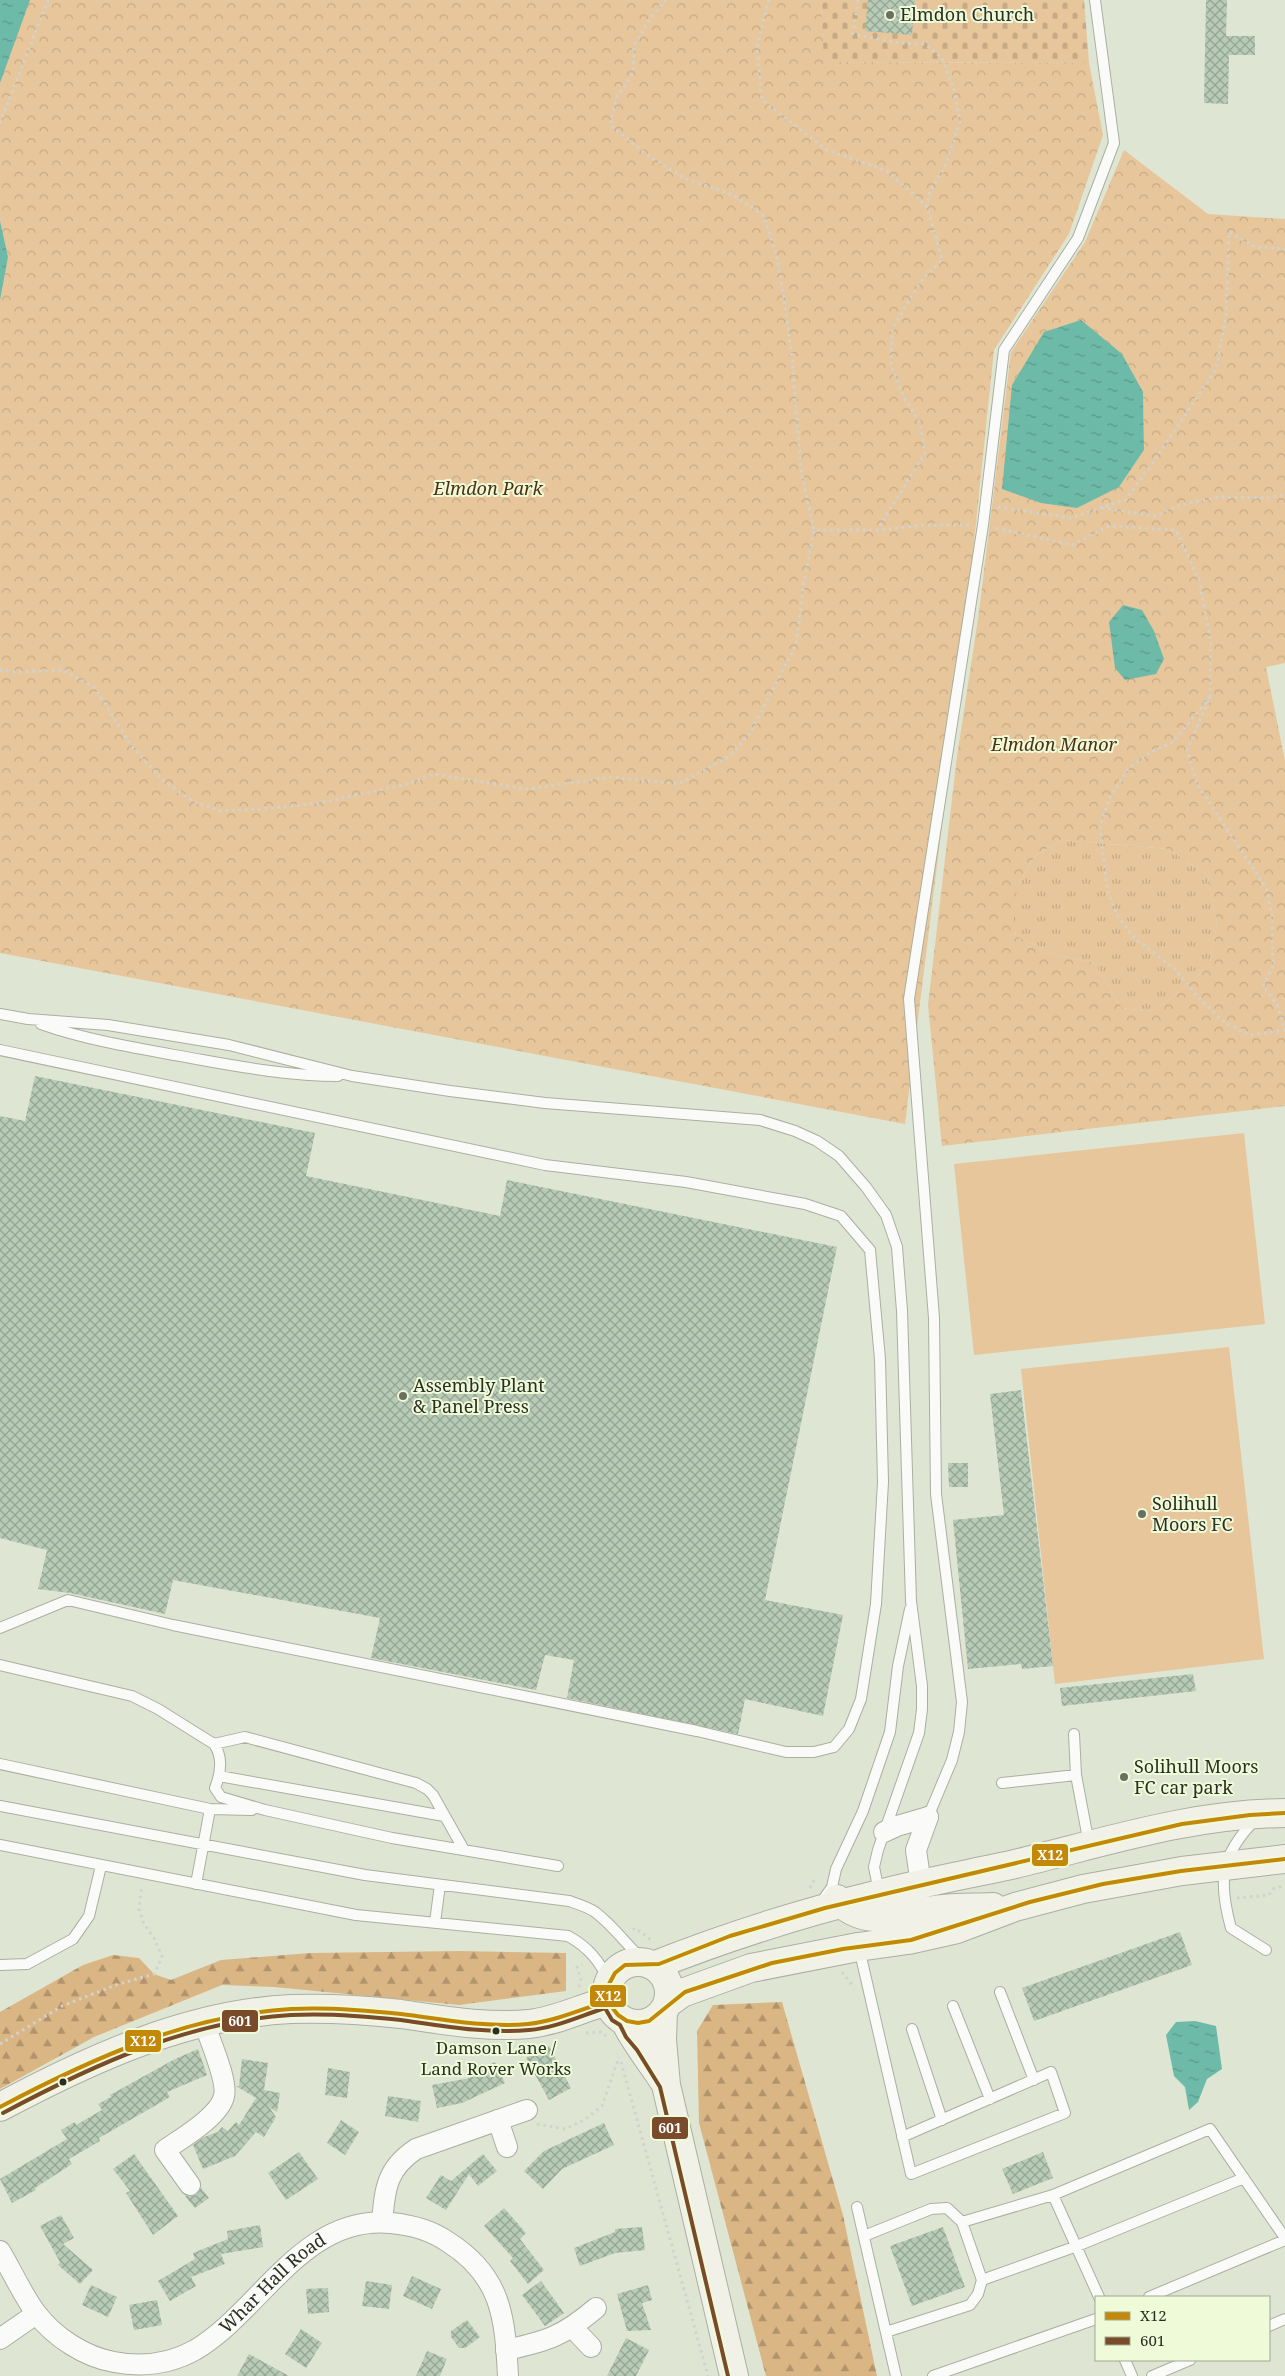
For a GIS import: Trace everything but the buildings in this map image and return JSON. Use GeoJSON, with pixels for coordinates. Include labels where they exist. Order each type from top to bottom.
{"type":"FeatureCollection","features":[{"type":"Feature","properties":{"kind":"street"},"geometry":{"type":"LineString","coordinates":[[846,1955],[876,1905],[921,1886],[1089,1846],[1155,1827],[1212,1817],[1274,1813]]}},
{"type":"Feature","properties":{"kind":"street"},"geometry":{"type":"LineString","coordinates":[[884,1832],[928,1817]]}},
{"type":"Feature","properties":{"kind":"street"},"geometry":{"type":"LineString","coordinates":[[921,1886],[916,1850],[928,1817]]}},
{"type":"Feature","properties":{"kind":"street"},"geometry":{"type":"LineString","coordinates":[[614,2001],[635,2024],[646,2023],[656,2018],[665,2007],[682,1993],[750,1968],[846,1955],[957,1929],[1015,1907],[1083,1889],[1224,1874],[1285,1859]]}},
{"type":"Feature","properties":{"kind":"street"},"geometry":{"type":"LineString","coordinates":[[649,1965],[710,1943],[802,1914],[837,1896],[876,1905],[891,1919],[942,1909],[1015,1907]]}},
{"type":"Feature","properties":{"kind":"street"},"geometry":{"type":"LineString","coordinates":[[666,2085],[642,2046],[631,2034],[614,2001],[615,1972],[635,1962],[649,1965],[661,1972],[667,1982],[669,1993],[665,2007],[662,2040],[666,2085],[734,2376]]}},
{"type":"Feature","properties":{"kind":"street"},"geometry":{"type":"LineString","coordinates":[[0,2107],[76,2069],[125,2048],[204,2022],[268,2011],[319,2009],[363,2011],[514,2025],[550,2021],[614,2001]]}},
{"type":"Feature","properties":{"kind":"street"},"geometry":{"type":"LineString","coordinates":[[190,2185],[165,2150],[218,2109],[225,2096],[223,2081],[204,2022]]}},
{"type":"Feature","properties":{"kind":"street"},"geometry":{"type":"LineString","coordinates":[[382,2222],[385,2189],[391,2173],[408,2155],[416,2149],[526,2110]]}},
{"type":"Feature","properties":{"kind":"street"},"geometry":{"type":"LineString","coordinates":[[498,2120],[507,2147]]}},
{"type":"Feature","properties":{"kind":"street","name":"Whar Hall Road"},"geometry":{"type":"LineString","coordinates":[[0,2251],[36,2314],[78,2349],[112,2369],[133,2365],[157,2364],[193,2351],[232,2321],[284,2270],[313,2245],[334,2232],[363,2224],[382,2222],[405,2224],[434,2234],[457,2247],[477,2266],[486,2278],[500,2306],[505,2328],[508,2376]]}},
{"type":"Feature","properties":{"kind":"street"},"geometry":{"type":"LineString","coordinates":[[506,2350],[544,2342],[573,2328],[596,2308]]}},
{"type":"Feature","properties":{"kind":"street"},"geometry":{"type":"LineString","coordinates":[[0,2339],[36,2314]]}},
{"type":"Feature","properties":{"kind":"street"},"geometry":{"type":"LineString","coordinates":[[573,2328],[591,2348]]}},
{"type":"Feature","properties":{"kind":"lane"},"geometry":{"type":"LineString","coordinates":[[928,1817],[952,1760],[959,1732],[962,1702],[936,1494],[934,1318],[909,999],[983,525],[1004,350],[1078,238],[1114,143],[1095,0]]}},
{"type":"Feature","properties":{"kind":"lane"},"geometry":{"type":"LineString","coordinates":[[0,1014],[28,1019],[108,1025],[229,1045],[352,1076],[545,1104],[760,1120],[795,1131],[817,1141],[839,1156],[866,1187],[886,1215],[897,1247],[902,1310],[911,1601],[922,1686],[919,1733],[884,1832],[874,1867],[876,1905]]}},
{"type":"Feature","properties":{"kind":"lane"},"geometry":{"type":"LineString","coordinates":[[28,1019],[68,1033],[251,1068],[306,1076],[352,1076]]}},
{"type":"Feature","properties":{"kind":"lane"},"geometry":{"type":"LineString","coordinates":[[0,1050],[545,1165],[686,1182],[805,1204],[841,1216],[870,1250],[880,1359],[883,1482],[876,1604],[861,1699],[849,1729],[834,1747],[814,1752],[786,1752],[697,1731],[173,1625],[68,1600],[0,1628]]}},
{"type":"Feature","properties":{"kind":"lane"},"geometry":{"type":"LineString","coordinates":[[837,1896],[836,1870],[863,1811],[890,1732],[898,1666],[911,1601]]}},
{"type":"Feature","properties":{"kind":"lane"},"geometry":{"type":"LineString","coordinates":[[0,1665],[132,1696],[158,1709],[214,1744],[219,1752],[220,1776],[215,1788],[221,1796],[266,1810],[392,1838],[558,1866]]}},
{"type":"Feature","properties":{"kind":"lane"},"geometry":{"type":"LineString","coordinates":[[1074,1734],[1076,1775],[1089,1846]]}},
{"type":"Feature","properties":{"kind":"lane"},"geometry":{"type":"LineString","coordinates":[[214,1744],[245,1737],[416,1783],[433,1795],[464,1850]]}},
{"type":"Feature","properties":{"kind":"lane"},"geometry":{"type":"LineString","coordinates":[[0,1764],[210,1809],[266,1810]]}},
{"type":"Feature","properties":{"kind":"lane"},"geometry":{"type":"LineString","coordinates":[[1002,1783],[1076,1775]]}},
{"type":"Feature","properties":{"kind":"lane"},"geometry":{"type":"LineString","coordinates":[[220,1776],[444,1816]]}},
{"type":"Feature","properties":{"kind":"lane"},"geometry":{"type":"LineString","coordinates":[[0,1806],[365,1875],[569,1901],[593,1911],[623,1937],[631,1950],[649,1965]]}},
{"type":"Feature","properties":{"kind":"lane"},"geometry":{"type":"LineString","coordinates":[[196,1884],[210,1809]]}},
{"type":"Feature","properties":{"kind":"lane"},"geometry":{"type":"LineString","coordinates":[[1266,1950],[1231,1928],[1224,1900],[1224,1874],[1231,1849],[1243,1832],[1274,1813]]}},
{"type":"Feature","properties":{"kind":"lane"},"geometry":{"type":"LineString","coordinates":[[0,1845],[144,1875],[356,1915],[568,1936],[580,1943],[595,1956],[614,2001]]}},
{"type":"Feature","properties":{"kind":"lane"},"geometry":{"type":"LineString","coordinates":[[0,1965],[27,1964],[73,1939],[89,1916],[101,1866]]}},
{"type":"Feature","properties":{"kind":"lane"},"geometry":{"type":"LineString","coordinates":[[435,1922],[440,1885]]}},
{"type":"Feature","properties":{"kind":"lane"},"geometry":{"type":"LineString","coordinates":[[846,1955],[866,1982],[902,2137],[911,2174],[1065,2113],[1051,2072],[902,2137]]}},
{"type":"Feature","properties":{"kind":"lane"},"geometry":{"type":"LineString","coordinates":[[1000,1992],[1034,2080]]}},
{"type":"Feature","properties":{"kind":"lane"},"geometry":{"type":"LineString","coordinates":[[953,2006],[990,2099]]}},
{"type":"Feature","properties":{"kind":"lane"},"geometry":{"type":"LineString","coordinates":[[912,2029],[942,2120]]}},
{"type":"Feature","properties":{"kind":"lane"},"geometry":{"type":"LineString","coordinates":[[962,2222],[1053,2195],[1210,2129],[1285,2239],[1151,2296]]}},
{"type":"Feature","properties":{"kind":"lane"},"geometry":{"type":"LineString","coordinates":[[982,2280],[1076,2246],[1244,2178]]}},
{"type":"Feature","properties":{"kind":"lane"},"geometry":{"type":"LineString","coordinates":[[1053,2195],[1099,2296]]}},
{"type":"Feature","properties":{"kind":"lane"},"geometry":{"type":"LineString","coordinates":[[857,2207],[896,2376]]}},
{"type":"Feature","properties":{"kind":"lane"},"geometry":{"type":"LineString","coordinates":[[864,2236],[930,2209],[947,2208],[962,2222],[982,2280],[978,2294],[970,2305],[886,2332]]}},
{"type":"Feature","properties":{"kind":"lane"},"geometry":{"type":"LineString","coordinates":[[933,2376],[1095,2319]]}},
{"type":"Feature","properties":{"kind":"lane"},"geometry":{"type":"LineString","coordinates":[[1270,2326],[1285,2319]]}},
{"type":"Feature","properties":{"kind":"lane"},"geometry":{"type":"LineString","coordinates":[[1125,2361],[1132,2376]]}},
{"type":"Feature","properties":{"kind":"lane"},"geometry":{"type":"LineString","coordinates":[[1152,2376],[1188,2361]]}},
{"type":"Feature","properties":{"kind":"path"},"geometry":{"type":"LineString","coordinates":[[0,123],[48,0]]}},
{"type":"Feature","properties":{"kind":"path"},"geometry":{"type":"LineString","coordinates":[[0,670],[17,672],[63,670],[94,687],[132,744],[162,780],[194,802],[221,811],[274,808],[319,802],[408,784],[433,774],[527,790],[612,777],[678,784],[729,756],[750,733],[796,646],[804,582],[814,530],[801,471],[792,358],[784,297],[776,254],[764,216],[733,196],[684,178],[646,154],[610,125],[617,97],[633,72],[634,46],[650,18],[666,0]]}},
{"type":"Feature","properties":{"kind":"path"},"geometry":{"type":"LineString","coordinates":[[769,0],[757,47],[762,100],[827,150],[887,171],[927,207]]}},
{"type":"Feature","properties":{"kind":"path"},"geometry":{"type":"LineString","coordinates":[[858,0],[853,34],[898,44],[925,44],[942,58],[954,90],[960,122],[944,169],[929,193],[927,207],[942,259],[919,284],[892,329],[891,365],[904,397],[920,423],[925,453],[878,530]]}},
{"type":"Feature","properties":{"kind":"path"},"geometry":{"type":"LineString","coordinates":[[985,506],[1070,518],[1126,500],[1216,369],[1226,317],[1229,232],[1256,247],[1285,249]]}},
{"type":"Feature","properties":{"kind":"path"},"geometry":{"type":"LineString","coordinates":[[1102,508],[1155,516],[1183,504],[1221,497],[1264,498],[1285,495]]}},
{"type":"Feature","properties":{"kind":"path"},"geometry":{"type":"LineString","coordinates":[[814,530],[878,530],[924,525],[983,525],[1072,545],[1109,526],[1176,530],[1198,580],[1211,642],[1210,697],[1187,750],[1197,784],[1266,888],[1272,916],[1273,966],[1263,986],[1277,1005],[1285,1030],[1249,1035],[1223,1021],[1197,996],[1176,970],[1134,938],[1116,915],[1107,889],[1100,826],[1110,797],[1128,769],[1151,752],[1173,742],[1210,697]]}},
{"type":"Feature","properties":{"kind":"path"},"geometry":{"type":"LineString","coordinates":[[1224,1874],[1233,1883],[1233,1899],[1269,1894],[1274,1888],[1285,1886]]}},
{"type":"Feature","properties":{"kind":"path"},"geometry":{"type":"LineString","coordinates":[[0,2044],[62,2006],[116,1985],[154,1974],[162,1958],[154,1938],[144,1924],[139,1909],[144,1875]]}},
{"type":"Feature","properties":{"kind":"path"},"geometry":{"type":"LineString","coordinates":[[846,1955],[841,1971],[853,1985],[866,1982]]}},
{"type":"Feature","properties":{"kind":"path"},"geometry":{"type":"LineString","coordinates":[[526,2110],[538,2124],[547,2127],[565,2129],[584,2120],[602,2106],[620,2056],[708,2376]]}},
{"type":"Feature","properties":{"kind":"green space","name":"Elmdon Park"},"geometry":{"type":"Polygon","coordinates":[[[0,0],[821,0],[824,62],[1089,63],[1103,135],[1069,234],[994,350],[958,696],[905,1124],[0,953],[0,0]]]}},
{"type":"Feature","properties":{"kind":"green space"},"geometry":{"type":"Polygon","coordinates":[[[821,0],[1084,0],[1089,63],[823,62],[821,0]]]}},
{"type":"Feature","properties":{"kind":"green space","name":"Elmdon Manor"},"geometry":{"type":"Polygon","coordinates":[[[1124,150],[1208,214],[1285,219],[1285,663],[1266,667],[1285,761],[1285,1106],[942,1146],[928,1005],[957,756],[978,619],[1011,352],[1085,242],[1124,150]],[[1143,392],[1119,487],[1144,450],[1143,392]],[[1061,840],[1035,856],[1023,875],[1012,906],[1016,936],[1054,954],[1094,963],[1122,1008],[1153,1012],[1209,967],[1217,924],[1208,876],[1169,849],[1061,840]]]}},
{"type":"Feature","properties":{"kind":"green space"},"geometry":{"type":"Polygon","coordinates":[[[1061,840],[1169,849],[1208,876],[1217,924],[1209,967],[1153,1012],[1122,1008],[1094,963],[1054,954],[1016,936],[1011,906],[1023,875],[1035,856],[1061,840]]]}},
{"type":"Feature","properties":{"kind":"green space"},"geometry":{"type":"Polygon","coordinates":[[[1244,1133],[1265,1324],[974,1355],[954,1164],[1244,1133]]]}},
{"type":"Feature","properties":{"kind":"green space","name":"Solihull Moors FC"},"geometry":{"type":"Polygon","coordinates":[[[1229,1347],[1264,1659],[1055,1684],[1021,1369],[1229,1347]]]}},
{"type":"Feature","properties":{"kind":"green space"},"geometry":{"type":"Polygon","coordinates":[[[459,1951],[566,1953],[566,1991],[459,2005],[274,1987],[222,1985],[94,2037],[0,2089],[0,2012],[83,1965],[113,1955],[139,1958],[154,1974],[171,1980],[221,1960],[310,1953],[459,1951]]]}},
{"type":"Feature","properties":{"kind":"green space"},"geometry":{"type":"Polygon","coordinates":[[[782,2002],[843,2215],[877,2376],[766,2376],[699,2123],[697,2031],[713,2005],[782,2002]]]}},
{"type":"Feature","properties":{"kind":"water"},"geometry":{"type":"Polygon","coordinates":[[[0,0],[30,0],[0,83],[0,0]]]}},
{"type":"Feature","properties":{"kind":"water"},"geometry":{"type":"Polygon","coordinates":[[[0,221],[8,257],[0,300],[0,221]]]}},
{"type":"Feature","properties":{"kind":"water"},"geometry":{"type":"Polygon","coordinates":[[[1081,320],[1122,354],[1143,392],[1144,450],[1119,487],[1077,508],[1041,503],[1002,489],[1012,385],[1044,332],[1081,320]]]}},
{"type":"Feature","properties":{"kind":"water"},"geometry":{"type":"Polygon","coordinates":[[[1123,605],[1142,610],[1154,631],[1164,659],[1156,674],[1125,680],[1115,668],[1109,622],[1123,605]]]}},
{"type":"Feature","properties":{"kind":"water"},"geometry":{"type":"Polygon","coordinates":[[[1195,2021],[1216,2026],[1222,2069],[1207,2079],[1198,2102],[1189,2110],[1185,2087],[1174,2076],[1166,2035],[1176,2022],[1195,2021]]]}},
{"type":"Feature","properties":{"kind":"transit line","name":"X12"},"geometry":{"type":"LineString","coordinates":[[1285,1813],[1250,1815],[1182,1824],[825,1908],[730,1936],[659,1964],[625,1965],[615,1973],[609,1984],[608,1996],[611,2006],[618,2015],[627,2021],[638,2023],[649,2021],[685,1992],[772,1963],[843,1949],[911,1940],[1030,1902],[1103,1884],[1181,1871],[1285,1859]]}},
{"type":"Feature","properties":{"kind":"transit line","name":"X12"},"geometry":{"type":"LineString","coordinates":[[0,2107],[69,2072],[141,2042],[214,2020],[252,2013],[291,2009],[346,2009],[480,2024],[512,2025],[549,2020],[608,2001]]}},
{"type":"Feature","properties":{"kind":"transit line","name":"601"},"geometry":{"type":"LineString","coordinates":[[3,2113],[71,2078],[142,2048],[215,2026],[253,2019],[291,2015],[346,2015],[465,2029],[513,2031],[548,2027],[605,2008],[612,2020],[620,2025],[660,2087],[728,2376]]}},
{"type":"Feature","properties":{"kind":"place","name":"Elmdon Church"},"geometry":{"type":"Point","coordinates":[890,15]}},
{"type":"Feature","properties":{"kind":"place","name":"Assembly Plant & Panel Press"},"geometry":{"type":"Point","coordinates":[403,1396]}},
{"type":"Feature","properties":{"kind":"place","name":"Solihull Moors FC"},"geometry":{"type":"Point","coordinates":[1142,1514]}},
{"type":"Feature","properties":{"kind":"place","name":"Solihull Moors FC car park"},"geometry":{"type":"Point","coordinates":[1124,1777]}},
{"type":"Feature","properties":{"kind":"place","name":"Damson Lane / Land Rover Works"},"geometry":{"type":"Point","coordinates":[496,2031]}}]}
